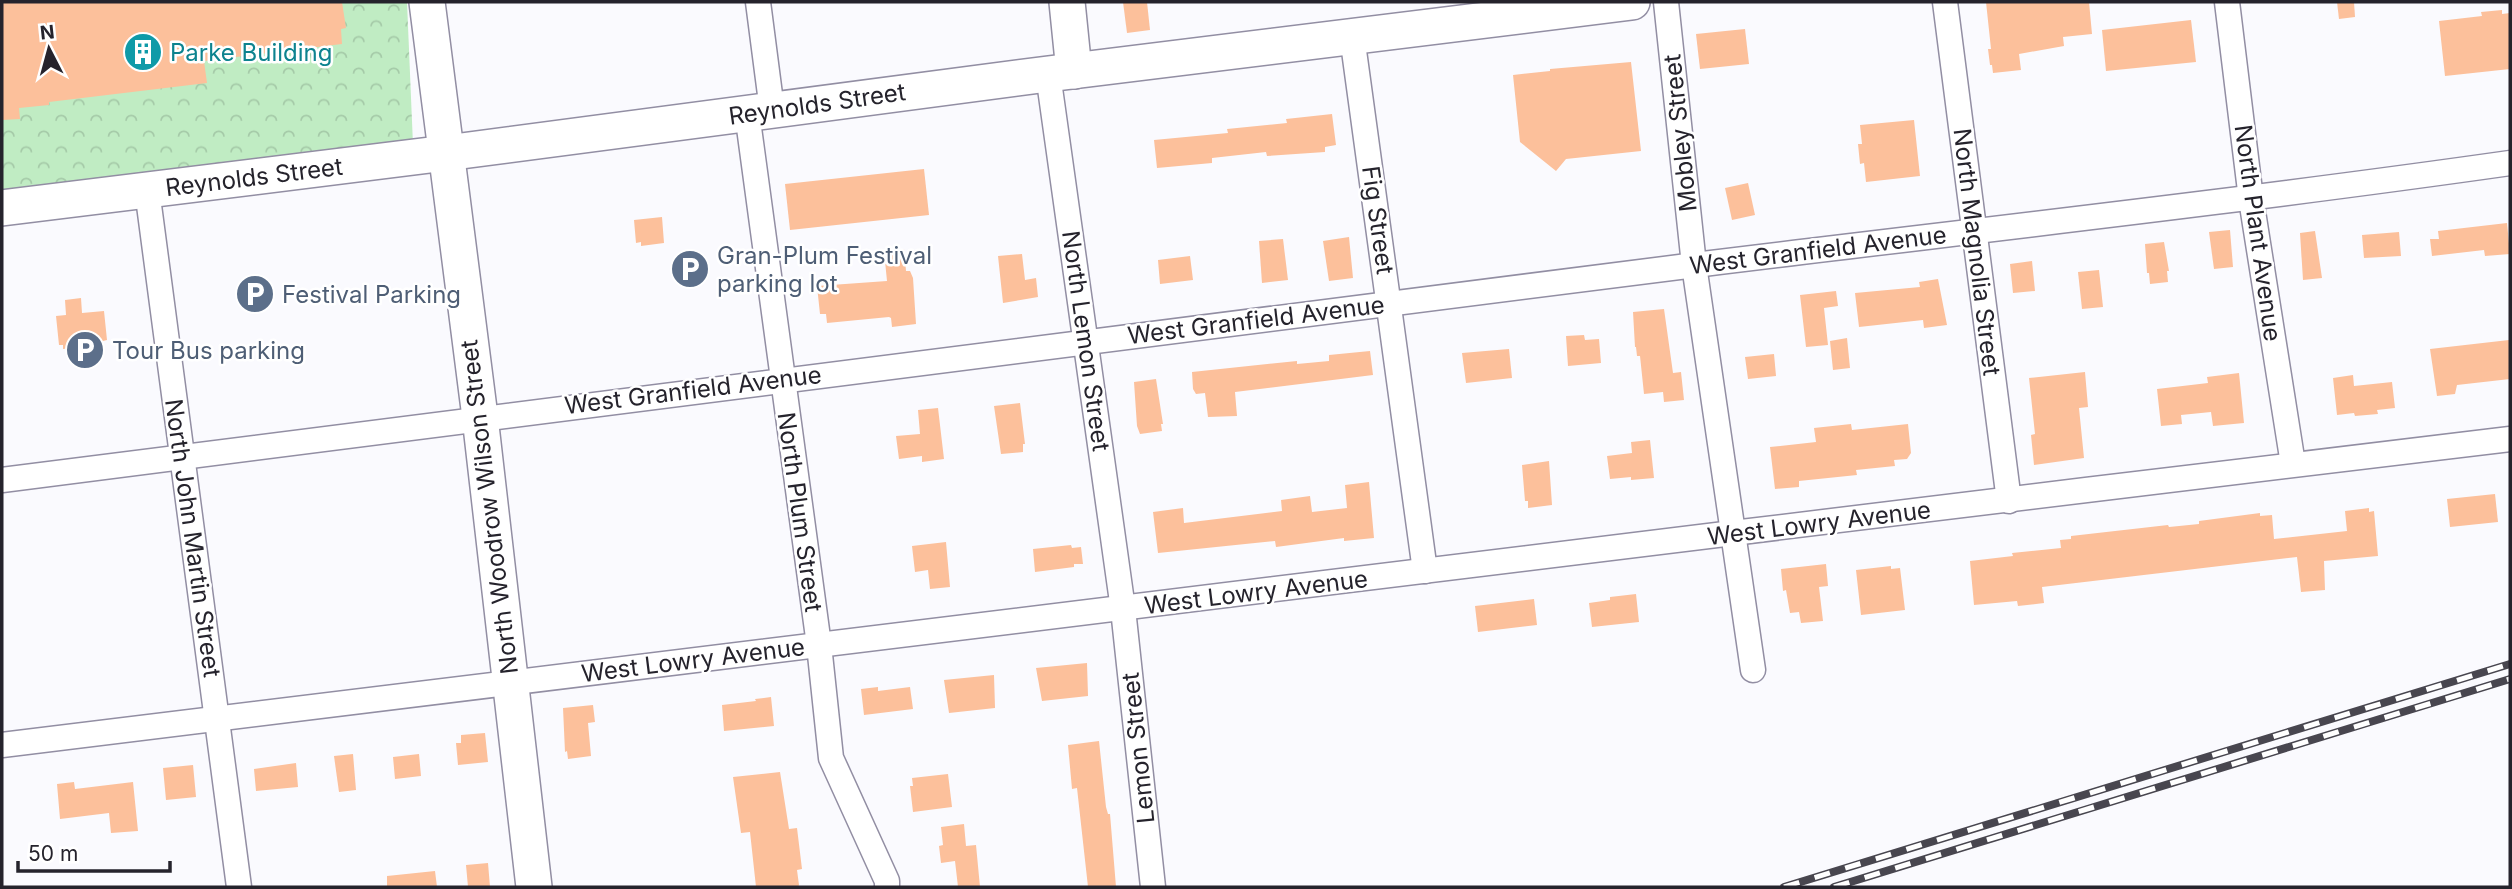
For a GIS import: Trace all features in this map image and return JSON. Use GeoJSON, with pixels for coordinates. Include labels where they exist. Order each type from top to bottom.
{"type":"FeatureCollection","features":[{"type":"Feature","properties":{"kind":"main road","name":"North Woodrow Wilson Street"},"geometry":{"type":"LineString","coordinates":[[427,2],[480,417],[534,887]]}},
{"type":"Feature","properties":{"kind":"main road"},"geometry":{"type":"LineString","coordinates":[[1061,72],[1067,2]]}},
{"type":"Feature","properties":{"kind":"main road","name":"Reynolds Street"},"geometry":{"type":"LineString","coordinates":[[2,208],[1061,72],[1632,2]]}},
{"type":"Feature","properties":{"kind":"street","name":"North Plum Street"},"geometry":{"type":"LineString","coordinates":[[758,2],[760,112],[782,378],[819,645],[831,758],[887,881],[887,887]]}},
{"type":"Feature","properties":{"kind":"street","name":"Mobley Street"},"geometry":{"type":"LineString","coordinates":[[1666,2],[1694,265],[1753,670]]}},
{"type":"Feature","properties":{"kind":"street","name":"North Magnolia Street"},"geometry":{"type":"LineString","coordinates":[[1945,2],[2008,501]]}},
{"type":"Feature","properties":{"kind":"street","name":"North Plant Avenue"},"geometry":{"type":"LineString","coordinates":[[2227,2],[2251,199],[2293,464]]}},
{"type":"Feature","properties":{"kind":"street","name":"Fig Street"},"geometry":{"type":"LineString","coordinates":[[1352,36],[1425,571]]}},
{"type":"Feature","properties":{"kind":"street","name":"North Lemon Street"},"geometry":{"type":"LineString","coordinates":[[1061,72],[1087,341],[1123,609]]}},
{"type":"Feature","properties":{"kind":"street","name":"West Granfield Avenue"},"geometry":{"type":"LineString","coordinates":[[2,480],[782,378],[2251,199],[2510,163]]}},
{"type":"Feature","properties":{"kind":"street","name":"North John Martin Street"},"geometry":{"type":"LineString","coordinates":[[148,190],[239,887]]}},
{"type":"Feature","properties":{"kind":"street","name":"West Lowry Avenue"},"geometry":{"type":"LineString","coordinates":[[2,745],[2510,439]]}},
{"type":"Feature","properties":{"kind":"street","name":"Lemon Street"},"geometry":{"type":"LineString","coordinates":[[1123,609],[1153,887]]}},
{"type":"Feature","properties":{"kind":"green space"},"geometry":{"type":"Polygon","coordinates":[[[407,2],[413,145],[2,195],[2,3],[407,2]]]}},
{"type":"Feature","properties":{"kind":"building","name":"Parke Building"},"geometry":{"type":"Polygon","coordinates":[[[2,2],[342,2],[346,28],[341,29],[342,44],[204,61],[207,83],[49,102],[49,105],[19,108],[20,119],[2,120],[2,2]]]}},
{"type":"Feature","properties":{"kind":"building"},"geometry":{"type":"Polygon","coordinates":[[[1123,2],[1147,2],[1150,30],[1127,33],[1123,2]]]}},
{"type":"Feature","properties":{"kind":"building"},"geometry":{"type":"Polygon","coordinates":[[[1986,2],[2089,2],[2092,34],[2063,37],[2064,46],[2019,54],[2021,70],[1993,73],[1988,49],[1991,49],[1986,2]]]}},
{"type":"Feature","properties":{"kind":"building"},"geometry":{"type":"Polygon","coordinates":[[[2337,2],[2354,2],[2355,17],[2339,19],[2337,2]]]}},
{"type":"Feature","properties":{"kind":"building"},"geometry":{"type":"Polygon","coordinates":[[[2502,10],[2502,14],[2510,13],[2510,69],[2445,76],[2439,21],[2482,16],[2481,12],[2502,10]]]}},
{"type":"Feature","properties":{"kind":"building"},"geometry":{"type":"Polygon","coordinates":[[[2191,20],[2196,62],[2106,71],[2102,30],[2191,20]]]}},
{"type":"Feature","properties":{"kind":"building"},"geometry":{"type":"Polygon","coordinates":[[[1745,29],[1749,64],[1700,69],[1696,34],[1745,29]]]}},
{"type":"Feature","properties":{"kind":"building"},"geometry":{"type":"Polygon","coordinates":[[[1631,62],[1641,151],[1566,159],[1556,171],[1520,142],[1513,75],[1631,62]]]}},
{"type":"Feature","properties":{"kind":"building"},"geometry":{"type":"Polygon","coordinates":[[[1332,114],[1336,145],[1325,147],[1325,152],[1267,156],[1266,152],[1212,158],[1212,163],[1157,168],[1154,140],[1228,133],[1227,129],[1287,123],[1286,119],[1332,114]]]}},
{"type":"Feature","properties":{"kind":"building"},"geometry":{"type":"Polygon","coordinates":[[[1914,120],[1920,176],[1866,182],[1864,163],[1860,164],[1860,125],[1914,120]]]}},
{"type":"Feature","properties":{"kind":"building"},"geometry":{"type":"Polygon","coordinates":[[[924,169],[929,215],[790,230],[785,184],[924,169]]]}},
{"type":"Feature","properties":{"kind":"building"},"geometry":{"type":"Polygon","coordinates":[[[1748,183],[1755,215],[1732,220],[1725,188],[1748,183]]]}},
{"type":"Feature","properties":{"kind":"building"},"geometry":{"type":"Polygon","coordinates":[[[662,217],[664,243],[641,246],[641,242],[636,243],[634,220],[662,217]]]}},
{"type":"Feature","properties":{"kind":"building"},"geometry":{"type":"Polygon","coordinates":[[[2507,223],[2510,254],[2485,256],[2484,250],[2432,256],[2430,239],[2439,239],[2438,231],[2507,223]]]}},
{"type":"Feature","properties":{"kind":"building"},"geometry":{"type":"Polygon","coordinates":[[[2230,230],[2233,267],[2214,269],[2209,232],[2230,230]]]}},
{"type":"Feature","properties":{"kind":"building"},"geometry":{"type":"Polygon","coordinates":[[[2315,231],[2322,278],[2303,280],[2300,233],[2315,231]]]}},
{"type":"Feature","properties":{"kind":"building"},"geometry":{"type":"Polygon","coordinates":[[[2399,232],[2401,256],[2364,258],[2362,235],[2399,232]]]}},
{"type":"Feature","properties":{"kind":"building"},"geometry":{"type":"Polygon","coordinates":[[[1349,237],[1353,278],[1329,281],[1323,241],[1349,237]]]}},
{"type":"Feature","properties":{"kind":"building"},"geometry":{"type":"Polygon","coordinates":[[[1283,239],[1288,280],[1262,283],[1259,241],[1283,239]]]}},
{"type":"Feature","properties":{"kind":"building"},"geometry":{"type":"Polygon","coordinates":[[[2164,242],[2168,282],[2150,284],[2145,244],[2164,242]]]}},
{"type":"Feature","properties":{"kind":"building"},"geometry":{"type":"Polygon","coordinates":[[[904,249],[906,271],[910,271],[913,278],[916,324],[892,327],[889,317],[827,323],[826,314],[820,314],[817,286],[887,281],[884,251],[904,249]]]}},
{"type":"Feature","properties":{"kind":"building"},"geometry":{"type":"Polygon","coordinates":[[[1022,254],[1025,280],[1036,278],[1038,297],[1003,303],[998,256],[1022,254]]]}},
{"type":"Feature","properties":{"kind":"building"},"geometry":{"type":"Polygon","coordinates":[[[1190,256],[1193,280],[1160,284],[1158,260],[1190,256]]]}},
{"type":"Feature","properties":{"kind":"building"},"geometry":{"type":"Polygon","coordinates":[[[2032,261],[2035,291],[2013,293],[2010,264],[2032,261]]]}},
{"type":"Feature","properties":{"kind":"building"},"geometry":{"type":"Polygon","coordinates":[[[2099,270],[2103,307],[2082,309],[2078,272],[2099,270]]]}},
{"type":"Feature","properties":{"kind":"building"},"geometry":{"type":"Polygon","coordinates":[[[1938,279],[1947,325],[1924,328],[1923,320],[1859,327],[1855,293],[1920,287],[1919,282],[1938,279]]]}},
{"type":"Feature","properties":{"kind":"building"},"geometry":{"type":"Polygon","coordinates":[[[1836,291],[1838,306],[1824,308],[1828,345],[1806,347],[1800,295],[1836,291]]]}},
{"type":"Feature","properties":{"kind":"building"},"geometry":{"type":"Polygon","coordinates":[[[81,298],[82,313],[104,311],[107,340],[103,341],[103,344],[63,349],[63,345],[59,345],[56,316],[66,315],[65,300],[81,298]]]}},
{"type":"Feature","properties":{"kind":"building"},"geometry":{"type":"Polygon","coordinates":[[[1664,309],[1673,373],[1681,372],[1684,400],[1664,402],[1663,392],[1644,394],[1640,356],[1637,356],[1635,347],[1633,312],[1664,309]]]}},
{"type":"Feature","properties":{"kind":"building"},"geometry":{"type":"Polygon","coordinates":[[[1584,335],[1585,340],[1599,339],[1601,363],[1568,366],[1566,336],[1584,335]]]}},
{"type":"Feature","properties":{"kind":"building"},"geometry":{"type":"Polygon","coordinates":[[[1847,338],[1850,368],[1833,370],[1830,341],[1847,338]]]}},
{"type":"Feature","properties":{"kind":"building"},"geometry":{"type":"Polygon","coordinates":[[[2509,340],[2510,379],[2457,385],[2455,394],[2437,396],[2430,349],[2509,340]]]}},
{"type":"Feature","properties":{"kind":"building"},"geometry":{"type":"Polygon","coordinates":[[[1509,349],[1512,378],[1466,383],[1462,353],[1509,349]]]}},
{"type":"Feature","properties":{"kind":"building"},"geometry":{"type":"Polygon","coordinates":[[[1370,351],[1373,375],[1235,392],[1237,416],[1208,417],[1205,393],[1196,394],[1193,389],[1192,372],[1297,361],[1297,364],[1329,361],[1329,355],[1370,351]]]}},
{"type":"Feature","properties":{"kind":"building"},"geometry":{"type":"Polygon","coordinates":[[[1774,354],[1776,376],[1748,379],[1745,357],[1774,354]]]}},
{"type":"Feature","properties":{"kind":"building"},"geometry":{"type":"Polygon","coordinates":[[[2085,372],[2088,407],[2079,408],[2084,458],[2034,465],[2031,435],[2035,434],[2029,378],[2085,372]]]}},
{"type":"Feature","properties":{"kind":"building"},"geometry":{"type":"Polygon","coordinates":[[[2239,373],[2244,423],[2213,426],[2211,412],[2181,415],[2182,424],[2161,426],[2157,389],[2208,383],[2207,377],[2239,373]]]}},
{"type":"Feature","properties":{"kind":"building"},"geometry":{"type":"Polygon","coordinates":[[[2353,375],[2354,386],[2392,382],[2395,408],[2377,410],[2378,414],[2337,415],[2333,378],[2353,375]]]}},
{"type":"Feature","properties":{"kind":"building"},"geometry":{"type":"Polygon","coordinates":[[[1156,379],[1162,431],[1140,434],[1134,382],[1156,379]]]}},
{"type":"Feature","properties":{"kind":"building"},"geometry":{"type":"Polygon","coordinates":[[[1020,403],[1025,444],[1023,452],[1001,454],[994,406],[1020,403]]]}},
{"type":"Feature","properties":{"kind":"building"},"geometry":{"type":"Polygon","coordinates":[[[938,408],[944,459],[922,462],[922,456],[899,459],[896,436],[920,434],[918,410],[938,408]]]}},
{"type":"Feature","properties":{"kind":"building"},"geometry":{"type":"Polygon","coordinates":[[[1851,424],[1852,430],[1908,424],[1911,453],[1907,459],[1894,460],[1895,466],[1856,470],[1857,475],[1799,481],[1799,487],[1775,489],[1770,447],[1816,442],[1814,428],[1851,424]]]}},
{"type":"Feature","properties":{"kind":"building"},"geometry":{"type":"Polygon","coordinates":[[[1650,440],[1654,478],[1610,479],[1607,456],[1632,453],[1631,442],[1650,440]]]}},
{"type":"Feature","properties":{"kind":"building"},"geometry":{"type":"Polygon","coordinates":[[[1549,461],[1552,505],[1528,508],[1522,465],[1549,461]]]}},
{"type":"Feature","properties":{"kind":"building"},"geometry":{"type":"Polygon","coordinates":[[[1369,482],[1374,538],[1344,541],[1344,538],[1276,547],[1275,541],[1158,553],[1153,512],[1183,508],[1184,523],[1282,511],[1281,500],[1310,496],[1312,512],[1347,508],[1345,485],[1369,482]]]}},
{"type":"Feature","properties":{"kind":"building"},"geometry":{"type":"Polygon","coordinates":[[[2495,494],[2498,522],[2450,527],[2447,499],[2495,494]]]}},
{"type":"Feature","properties":{"kind":"building"},"geometry":{"type":"Polygon","coordinates":[[[2369,508],[2369,512],[2374,511],[2378,556],[2324,561],[2325,590],[2301,592],[2297,557],[2042,587],[2044,603],[2018,606],[2017,601],[1974,605],[1970,561],[2061,548],[2060,540],[2071,539],[2071,536],[2199,524],[2199,521],[2260,513],[2260,516],[2272,515],[2274,539],[2347,531],[2345,511],[2369,508]]]}},
{"type":"Feature","properties":{"kind":"building"},"geometry":{"type":"Polygon","coordinates":[[[946,542],[950,587],[930,589],[928,570],[915,572],[912,546],[946,542]]]}},
{"type":"Feature","properties":{"kind":"building"},"geometry":{"type":"Polygon","coordinates":[[[1071,545],[1072,548],[1081,547],[1083,564],[1035,572],[1033,549],[1071,545]]]}},
{"type":"Feature","properties":{"kind":"building"},"geometry":{"type":"Polygon","coordinates":[[[1826,564],[1828,586],[1819,587],[1823,621],[1801,623],[1799,612],[1790,613],[1786,590],[1783,591],[1781,569],[1826,564]]]}},
{"type":"Feature","properties":{"kind":"building"},"geometry":{"type":"Polygon","coordinates":[[[1891,566],[1891,569],[1900,568],[1905,610],[1861,615],[1856,570],[1891,566]]]}},
{"type":"Feature","properties":{"kind":"building"},"geometry":{"type":"Polygon","coordinates":[[[1636,594],[1639,622],[1592,627],[1589,603],[1636,594]]]}},
{"type":"Feature","properties":{"kind":"building"},"geometry":{"type":"Polygon","coordinates":[[[1534,599],[1537,625],[1478,632],[1475,606],[1534,599]]]}},
{"type":"Feature","properties":{"kind":"building"},"geometry":{"type":"Polygon","coordinates":[[[1087,663],[1088,696],[1042,701],[1036,668],[1087,663]]]}},
{"type":"Feature","properties":{"kind":"building"},"geometry":{"type":"Polygon","coordinates":[[[994,675],[995,708],[949,713],[944,680],[994,675]]]}},
{"type":"Feature","properties":{"kind":"building"},"geometry":{"type":"Polygon","coordinates":[[[878,687],[878,691],[910,687],[913,709],[864,715],[861,689],[878,687]]]}},
{"type":"Feature","properties":{"kind":"building"},"geometry":{"type":"Polygon","coordinates":[[[771,697],[774,726],[724,731],[722,705],[771,697]]]}},
{"type":"Feature","properties":{"kind":"building"},"geometry":{"type":"Polygon","coordinates":[[[593,705],[595,722],[588,723],[591,756],[568,759],[567,751],[565,752],[563,708],[593,705]]]}},
{"type":"Feature","properties":{"kind":"building"},"geometry":{"type":"Polygon","coordinates":[[[485,733],[488,762],[458,765],[456,743],[461,743],[461,735],[485,733]]]}},
{"type":"Feature","properties":{"kind":"building"},"geometry":{"type":"Polygon","coordinates":[[[1099,741],[1106,807],[1110,814],[1116,887],[1088,887],[1077,788],[1072,789],[1068,745],[1099,741]]]}},
{"type":"Feature","properties":{"kind":"building"},"geometry":{"type":"Polygon","coordinates":[[[353,754],[356,790],[339,792],[334,756],[353,754]]]}},
{"type":"Feature","properties":{"kind":"building"},"geometry":{"type":"Polygon","coordinates":[[[419,754],[421,776],[395,779],[393,757],[419,754]]]}},
{"type":"Feature","properties":{"kind":"building"},"geometry":{"type":"Polygon","coordinates":[[[296,763],[298,787],[256,791],[254,769],[296,763]]]}},
{"type":"Feature","properties":{"kind":"building"},"geometry":{"type":"Polygon","coordinates":[[[193,765],[196,797],[166,800],[163,768],[193,765]]]}},
{"type":"Feature","properties":{"kind":"building"},"geometry":{"type":"Polygon","coordinates":[[[780,772],[789,829],[797,828],[802,869],[797,870],[799,885],[756,887],[750,832],[741,833],[733,777],[780,772]]]}},
{"type":"Feature","properties":{"kind":"building"},"geometry":{"type":"Polygon","coordinates":[[[948,774],[952,807],[913,812],[910,786],[913,786],[912,778],[948,774]]]}},
{"type":"Feature","properties":{"kind":"building"},"geometry":{"type":"Polygon","coordinates":[[[74,782],[75,789],[133,782],[138,831],[111,833],[109,813],[60,819],[57,784],[74,782]]]}},
{"type":"Feature","properties":{"kind":"building"},"geometry":{"type":"Polygon","coordinates":[[[964,824],[966,846],[976,845],[980,887],[958,887],[955,861],[941,863],[941,827],[964,824]]]}},
{"type":"Feature","properties":{"kind":"building"},"geometry":{"type":"Polygon","coordinates":[[[488,863],[490,887],[468,887],[466,865],[488,863]]]}},
{"type":"Feature","properties":{"kind":"building"},"geometry":{"type":"Polygon","coordinates":[[[435,871],[437,887],[387,887],[387,876],[435,871]]]}},
{"type":"Feature","properties":{"kind":"railway"},"geometry":{"type":"LineString","coordinates":[[1784,887],[2510,664]]}},
{"type":"Feature","properties":{"kind":"railway"},"geometry":{"type":"LineString","coordinates":[[1834,887],[2510,679]]}},
{"type":"Feature","properties":{"kind":"place","name":"Parke Building"},"geometry":{"type":"Point","coordinates":[143,52]}},
{"type":"Feature","properties":{"kind":"place","name":"Gran-Plum Festival parking lot"},"geometry":{"type":"Point","coordinates":[690,269]}},
{"type":"Feature","properties":{"kind":"place","name":"Festival Parking"},"geometry":{"type":"Point","coordinates":[255,294]}},
{"type":"Feature","properties":{"kind":"place","name":"Tour Bus parking"},"geometry":{"type":"Point","coordinates":[85,350]}}]}
